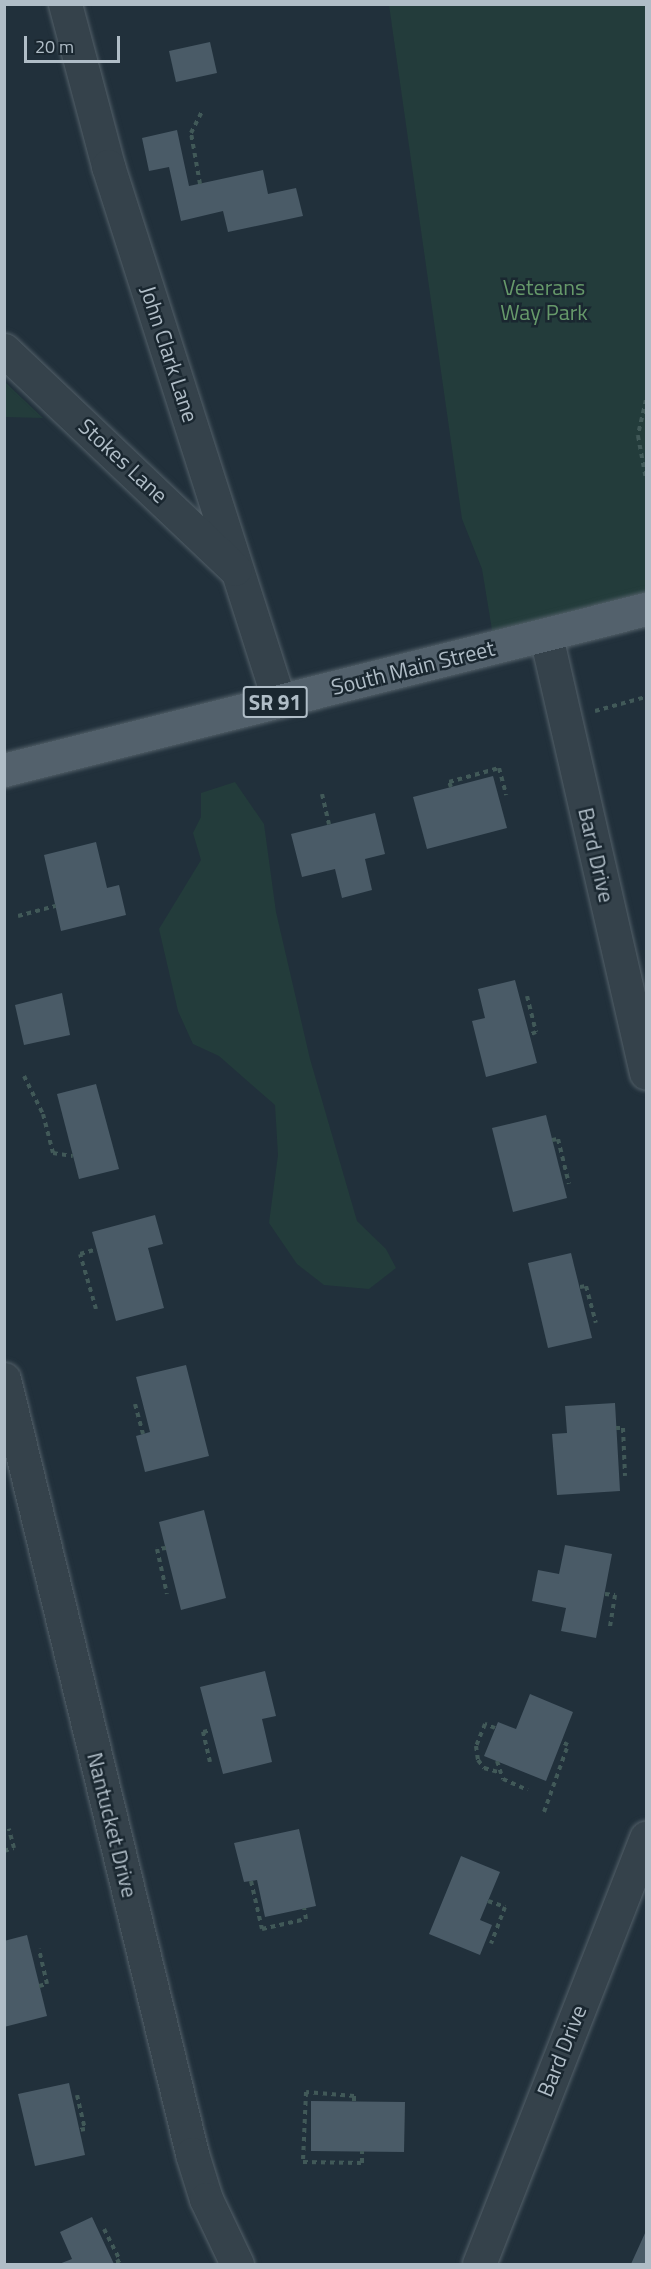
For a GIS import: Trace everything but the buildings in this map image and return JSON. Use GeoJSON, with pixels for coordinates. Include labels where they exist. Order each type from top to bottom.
{"type":"FeatureCollection","features":[{"type":"Feature","properties":{"kind":"main road","name":"South Main Street"},"geometry":{"type":"LineString","coordinates":[[4,770],[546,636],[646,609]]}},
{"type":"Feature","properties":{"kind":"street","name":"John Clark Lane"},"geometry":{"type":"LineString","coordinates":[[65,4],[108,166],[279,701]]}},
{"type":"Feature","properties":{"kind":"street","name":"Stokes Lane"},"geometry":{"type":"LineString","coordinates":[[4,350],[240,574]]}},
{"type":"Feature","properties":{"kind":"street","name":"Bard Drive"},"geometry":{"type":"LineString","coordinates":[[546,636],[646,1074]]}},
{"type":"Feature","properties":{"kind":"street","name":"Nantucket Drive"},"geometry":{"type":"LineString","coordinates":[[4,1379],[192,2154],[206,2199],[237,2265]]}},
{"type":"Feature","properties":{"kind":"street","name":"Bard Drive"},"geometry":{"type":"LineString","coordinates":[[479,2265],[646,1837]]}},
{"type":"Feature","properties":{"kind":"path"},"geometry":{"type":"LineString","coordinates":[[200,184],[191,133],[202,111]]}},
{"type":"Feature","properties":{"kind":"path"},"geometry":{"type":"LineString","coordinates":[[646,400],[638,436],[646,479]]}},
{"type":"Feature","properties":{"kind":"path"},"geometry":{"type":"LineString","coordinates":[[594,712],[646,697]]}},
{"type":"Feature","properties":{"kind":"path"},"geometry":{"type":"LineString","coordinates":[[451,787],[449,782],[499,768],[506,795]]}},
{"type":"Feature","properties":{"kind":"path"},"geometry":{"type":"LineString","coordinates":[[322,794],[329,824]]}},
{"type":"Feature","properties":{"kind":"path"},"geometry":{"type":"LineString","coordinates":[[18,916],[56,906]]}},
{"type":"Feature","properties":{"kind":"path"},"geometry":{"type":"LineString","coordinates":[[526,996],[536,1032],[529,1035]]}},
{"type":"Feature","properties":{"kind":"path"},"geometry":{"type":"LineString","coordinates":[[24,1076],[43,1114],[53,1153],[73,1156]]}},
{"type":"Feature","properties":{"kind":"path"},"geometry":{"type":"LineString","coordinates":[[552,1140],[558,1138],[569,1184]]}},
{"type":"Feature","properties":{"kind":"path"},"geometry":{"type":"LineString","coordinates":[[96,1310],[80,1254],[97,1249]]}},
{"type":"Feature","properties":{"kind":"path"},"geometry":{"type":"LineString","coordinates":[[580,1287],[586,1286],[596,1323]]}},
{"type":"Feature","properties":{"kind":"path"},"geometry":{"type":"LineString","coordinates":[[135,1404],[143,1434]]}},
{"type":"Feature","properties":{"kind":"path"},"geometry":{"type":"LineString","coordinates":[[616,1428],[623,1428],[625,1476]]}},
{"type":"Feature","properties":{"kind":"path"},"geometry":{"type":"LineString","coordinates":[[166,1548],[157,1549],[167,1594]]}},
{"type":"Feature","properties":{"kind":"path"},"geometry":{"type":"LineString","coordinates":[[604,1594],[615,1595],[610,1627]]}},
{"type":"Feature","properties":{"kind":"path"},"geometry":{"type":"LineString","coordinates":[[495,1728],[485,1724],[477,1746],[478,1760],[483,1768],[498,1772]]}},
{"type":"Feature","properties":{"kind":"path"},"geometry":{"type":"LineString","coordinates":[[210,1762],[203,1732],[212,1730]]}},
{"type":"Feature","properties":{"kind":"path"},"geometry":{"type":"LineString","coordinates":[[544,1812],[568,1744],[562,1742]]}},
{"type":"Feature","properties":{"kind":"path"},"geometry":{"type":"LineString","coordinates":[[497,1761],[498,1772],[503,1779],[528,1790]]}},
{"type":"Feature","properties":{"kind":"path"},"geometry":{"type":"LineString","coordinates":[[4,1851],[14,1848],[9,1829]]}},
{"type":"Feature","properties":{"kind":"path"},"geometry":{"type":"LineString","coordinates":[[252,1881],[262,1929],[306,1919],[304,1908]]}},
{"type":"Feature","properties":{"kind":"path"},"geometry":{"type":"LineString","coordinates":[[488,1901],[505,1907],[491,1943]]}},
{"type":"Feature","properties":{"kind":"path"},"geometry":{"type":"LineString","coordinates":[[39,1949],[47,1984],[39,1986]]}},
{"type":"Feature","properties":{"kind":"path"},"geometry":{"type":"LineString","coordinates":[[354,2101],[354,2096],[306,2092],[303,2162],[362,2163],[362,2151]]}},
{"type":"Feature","properties":{"kind":"path"},"geometry":{"type":"LineString","coordinates":[[77,2095],[85,2129],[79,2130]]}},
{"type":"Feature","properties":{"kind":"path"},"geometry":{"type":"LineString","coordinates":[[104,2229],[120,2260],[114,2264]]}},
{"type":"Feature","properties":{"kind":"green space","name":"Veterans Way Park"},"geometry":{"type":"Polygon","coordinates":[[[389,5],[646,5],[646,611],[495,648],[482,569],[462,519],[389,5]]]}},
{"type":"Feature","properties":{"kind":"green space"},"geometry":{"type":"Polygon","coordinates":[[[5,382],[43,418],[5,417],[5,382]]]}},
{"type":"Feature","properties":{"kind":"green space"},"geometry":{"type":"Polygon","coordinates":[[[235,782],[264,824],[276,912],[310,1059],[357,1221],[386,1249],[396,1268],[369,1289],[324,1285],[297,1264],[269,1223],[278,1155],[275,1105],[219,1056],[193,1044],[178,1011],[159,929],[201,860],[193,833],[201,817],[201,793],[235,782]]]}}]}
